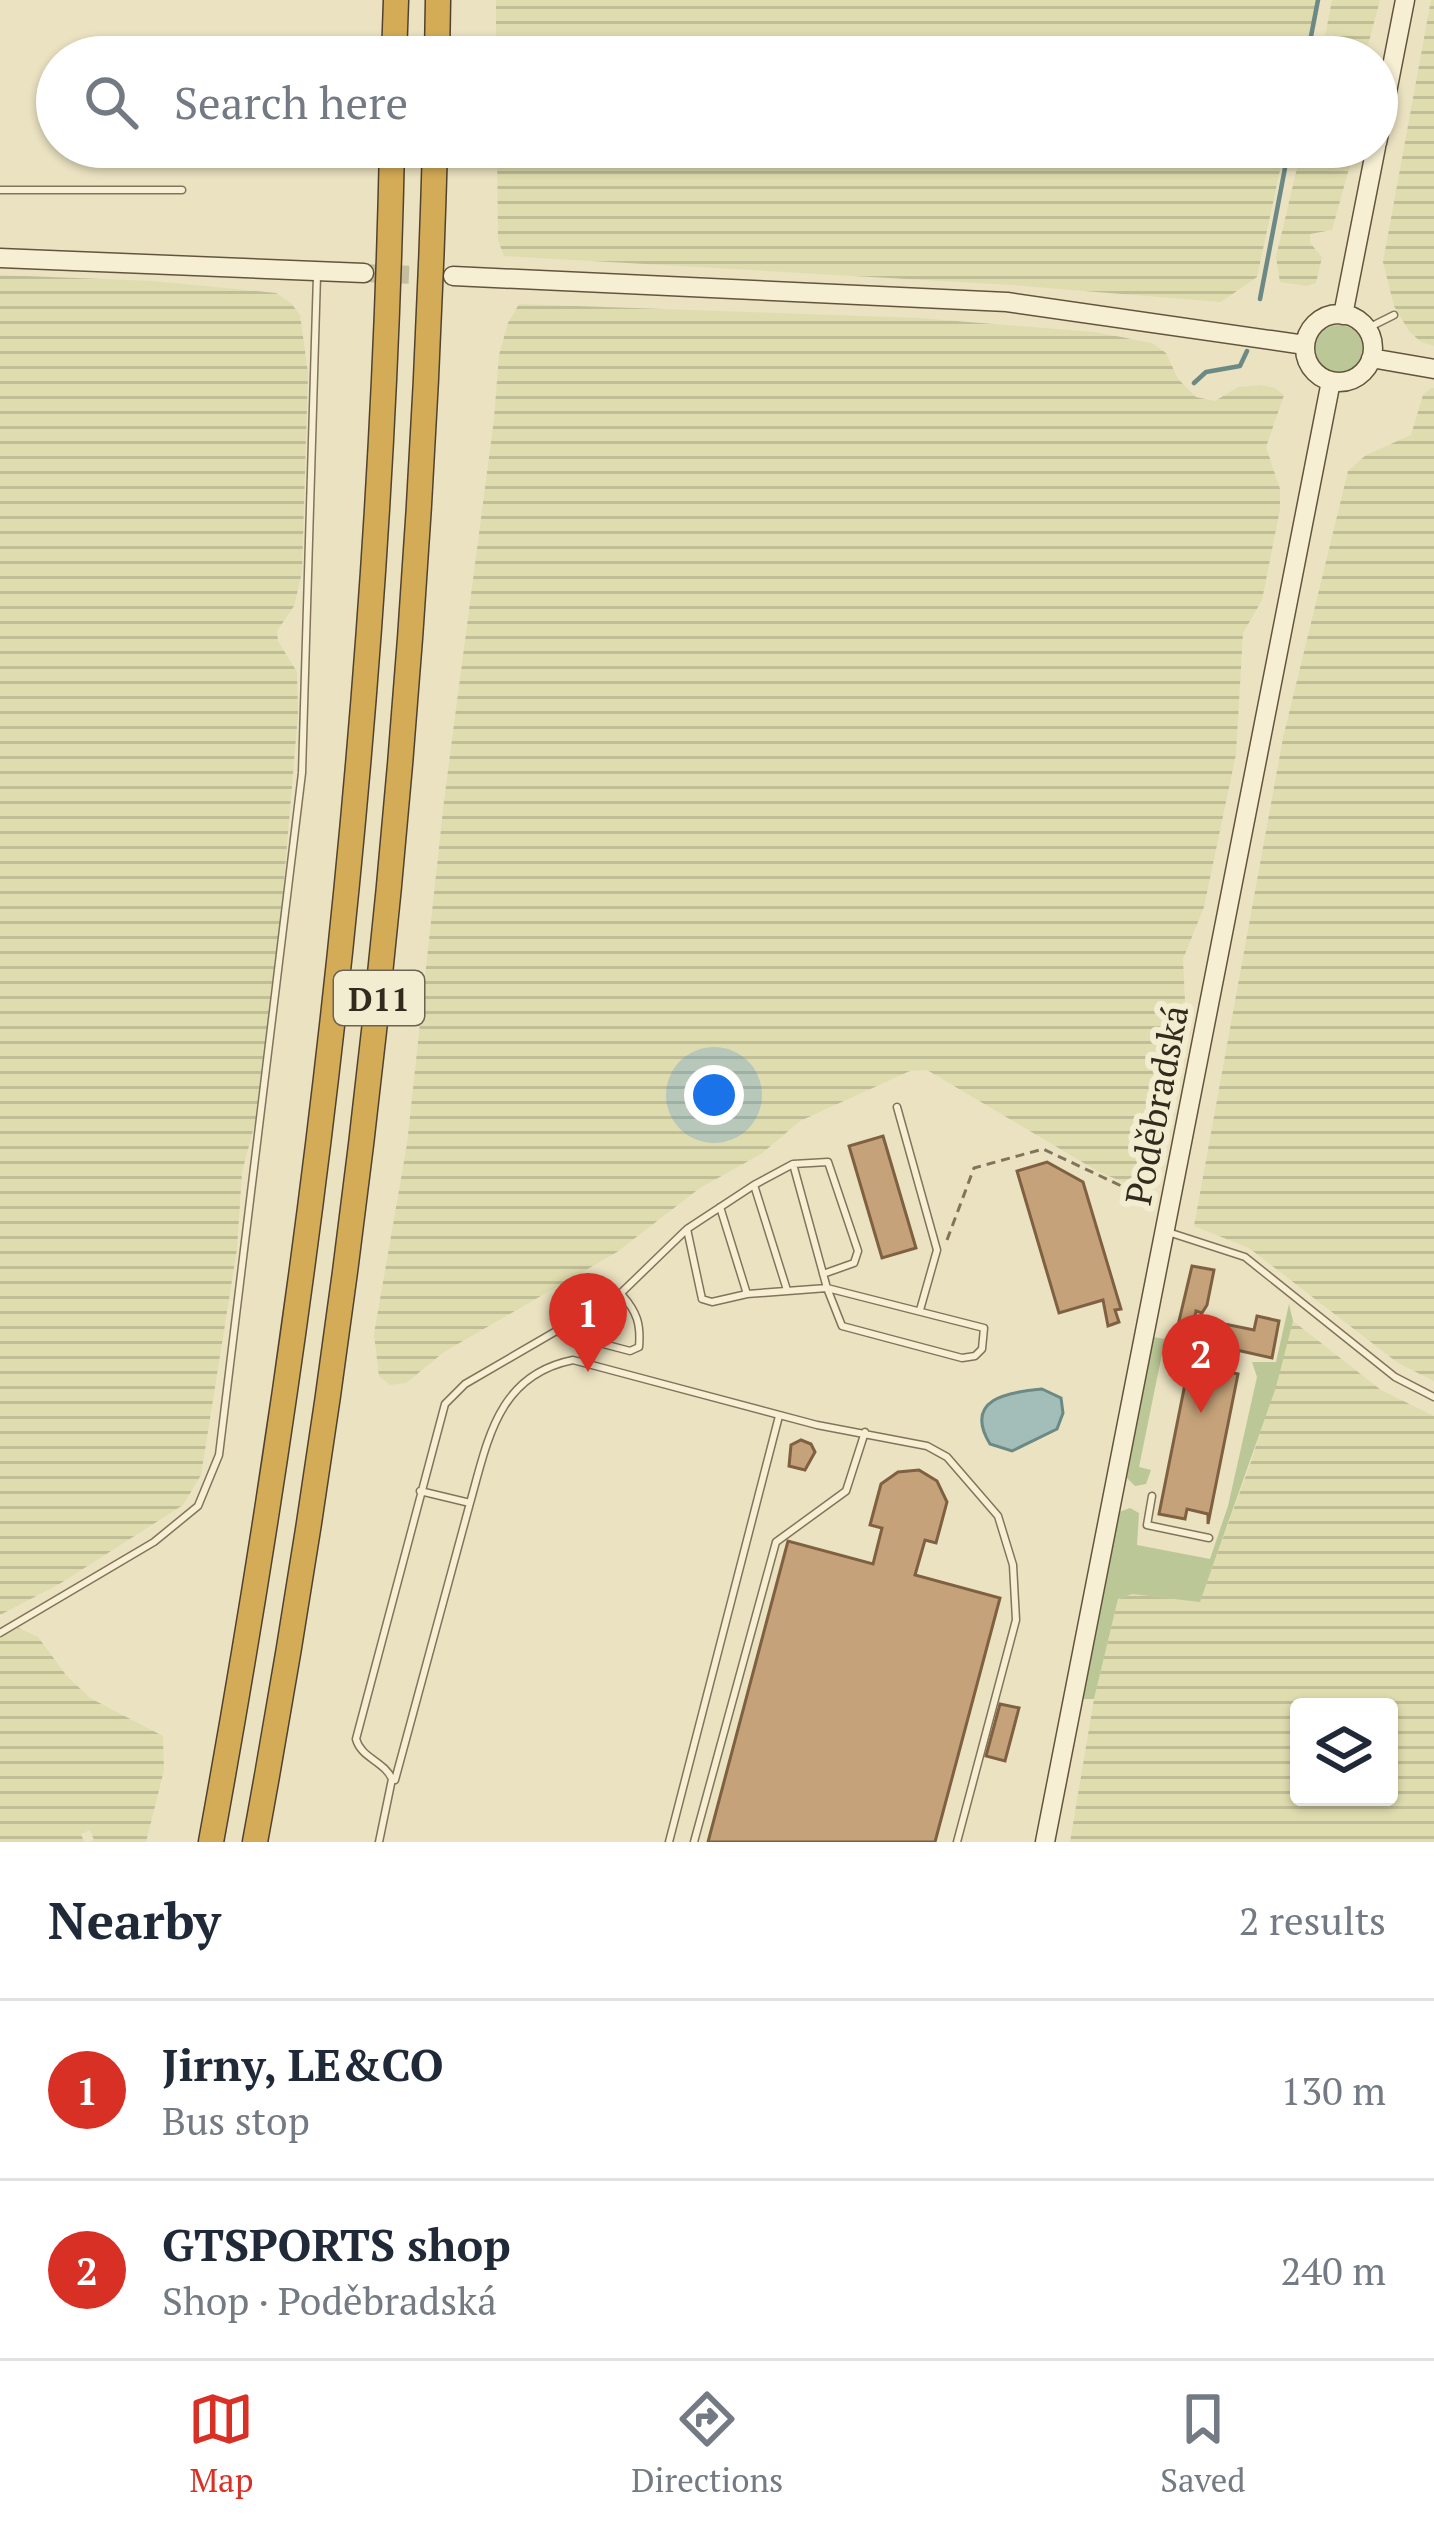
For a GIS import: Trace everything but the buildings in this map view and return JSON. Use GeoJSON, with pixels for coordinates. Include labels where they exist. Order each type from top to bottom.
{"type":"FeatureCollection","features":[{"type":"Feature","properties":{"kind":"highway"},"geometry":{"type":"LineString","coordinates":[[394,36],[395,0]]}},
{"type":"Feature","properties":{"kind":"highway"},"geometry":{"type":"LineString","coordinates":[[437,36],[438,0]]}},
{"type":"Feature","properties":{"kind":"highway","name":"D11"},"geometry":{"type":"LineString","coordinates":[[211,1842],[267,1519],[335,1012],[370,619],[391,168]]}},
{"type":"Feature","properties":{"kind":"highway","name":"D11"},"geometry":{"type":"LineString","coordinates":[[255,1842],[306,1547],[377,1019],[413,620],[433,168]]}},
{"type":"Feature","properties":{"kind":"main road"},"geometry":{"type":"LineString","coordinates":[[1398,36],[1405,0]]}},
{"type":"Feature","properties":{"kind":"main road"},"geometry":{"type":"LineString","coordinates":[[1343,315],[1372,168]]}},
{"type":"Feature","properties":{"kind":"main road"},"geometry":{"type":"LineString","coordinates":[[0,258],[364,273]]}},
{"type":"Feature","properties":{"kind":"main road"},"geometry":{"type":"LineString","coordinates":[[453,276],[1007,302],[1305,345]]}},
{"type":"Feature","properties":{"kind":"main road"},"geometry":{"type":"LineString","coordinates":[[1343,315],[1366,329],[1371,358],[1360,375],[1341,382],[1314,372],[1305,345],[1318,322],[1343,315]]}},
{"type":"Feature","properties":{"kind":"main road"},"geometry":{"type":"LineString","coordinates":[[1371,358],[1434,369]]}},
{"type":"Feature","properties":{"kind":"main road","name":"Poděbradská"},"geometry":{"type":"LineString","coordinates":[[1045,1842],[1331,381]]}},
{"type":"Feature","properties":{"kind":"lane"},"geometry":{"type":"LineString","coordinates":[[0,190],[182,190]]}},
{"type":"Feature","properties":{"kind":"lane"},"geometry":{"type":"LineString","coordinates":[[0,1633],[154,1542],[198,1506],[219,1455],[302,772],[317,271]]}},
{"type":"Feature","properties":{"kind":"lane"},"geometry":{"type":"LineString","coordinates":[[1366,329],[1394,315]]}},
{"type":"Feature","properties":{"kind":"lane"},"geometry":{"type":"LineString","coordinates":[[896,1107],[937,1250],[920,1310]]}},
{"type":"Feature","properties":{"kind":"lane"},"geometry":{"type":"LineString","coordinates":[[392,1789],[388,1771],[360,1750],[356,1738],[441,1413],[452,1394],[620,1294],[687,1229],[793,1164],[828,1162],[858,1251],[854,1263],[823,1274]]}},
{"type":"Feature","properties":{"kind":"lane"},"geometry":{"type":"LineString","coordinates":[[687,1229],[702,1299],[712,1302],[747,1294],[826,1288],[984,1328],[982,1349],[975,1356],[962,1358],[842,1326],[826,1288],[793,1164]]}},
{"type":"Feature","properties":{"kind":"lane"},"geometry":{"type":"LineString","coordinates":[[754,1185],[787,1290]]}},
{"type":"Feature","properties":{"kind":"lane"},"geometry":{"type":"LineString","coordinates":[[720,1207],[747,1294]]}},
{"type":"Feature","properties":{"kind":"lane"},"geometry":{"type":"LineString","coordinates":[[1165,1232],[1245,1257],[1394,1377],[1434,1397]]}},
{"type":"Feature","properties":{"kind":"lane"},"geometry":{"type":"LineString","coordinates":[[554,1331],[630,1351],[639,1347],[635,1310],[620,1294]]}},
{"type":"Feature","properties":{"kind":"lane"},"geometry":{"type":"LineString","coordinates":[[379,1842],[491,1424],[518,1384],[554,1364],[573,1360],[779,1415],[927,1446],[947,1457],[998,1516],[1013,1565],[1016,1620],[958,1842]]}},
{"type":"Feature","properties":{"kind":"lane"},"geometry":{"type":"LineString","coordinates":[[669,1842],[779,1415]]}},
{"type":"Feature","properties":{"kind":"lane"},"geometry":{"type":"LineString","coordinates":[[694,1842],[776,1541],[845,1491],[865,1432]]}},
{"type":"Feature","properties":{"kind":"lane"},"geometry":{"type":"LineString","coordinates":[[420,1491],[470,1502]]}},
{"type":"Feature","properties":{"kind":"lane"},"geometry":{"type":"LineString","coordinates":[[1152,1496],[1147,1525],[1209,1538]]}},
{"type":"Feature","properties":{"kind":"path"},"geometry":{"type":"LineString","coordinates":[[937,1250],[951,1237],[974,1168],[1043,1149],[1149,1199],[1165,1232]]}},
{"type":"Feature","properties":{"kind":"shaded area"},"geometry":{"type":"Polygon","coordinates":[[[496,0],[1317,0],[1309,36],[496,36],[496,0]]]}},
{"type":"Feature","properties":{"kind":"shaded area"},"geometry":{"type":"Polygon","coordinates":[[[1332,0],[1380,0],[1370,36],[1325,36],[1332,0]]]}},
{"type":"Feature","properties":{"kind":"shaded area"},"geometry":{"type":"Polygon","coordinates":[[[1431,0],[1434,346],[1409,331],[1394,306],[1383,262],[1431,0]]]}},
{"type":"Feature","properties":{"kind":"shaded area"},"geometry":{"type":"Polygon","coordinates":[[[497,168],[1280,168],[1257,277],[1221,302],[504,256],[498,240],[497,168]]]}},
{"type":"Feature","properties":{"kind":"shaded area"},"geometry":{"type":"Polygon","coordinates":[[[1297,168],[1349,168],[1332,230],[1310,234],[1310,243],[1322,257],[1316,283],[1280,282],[1276,257],[1297,168]]]}},
{"type":"Feature","properties":{"kind":"shaded area"},"geometry":{"type":"Polygon","coordinates":[[[0,275],[153,281],[276,293],[300,315],[308,373],[302,572],[294,606],[277,631],[297,672],[298,714],[279,941],[261,1100],[242,1172],[237,1249],[201,1475],[183,1505],[61,1583],[0,1615],[0,275]]]}},
{"type":"Feature","properties":{"kind":"shaded area"},"geometry":{"type":"Polygon","coordinates":[[[519,304],[919,318],[1095,332],[1152,343],[1166,353],[1178,379],[1196,397],[1215,401],[1238,387],[1261,385],[1284,395],[1266,447],[1280,489],[1280,509],[1262,600],[1243,633],[1236,754],[1204,907],[1183,959],[1185,1001],[1152,1169],[1133,1186],[1099,1172],[927,1070],[910,1071],[800,1121],[761,1154],[700,1188],[617,1252],[444,1352],[406,1383],[390,1385],[379,1376],[374,1334],[407,1144],[499,355],[519,304]]]}},
{"type":"Feature","properties":{"kind":"shaded area"},"geometry":{"type":"Polygon","coordinates":[[[1431,388],[1434,1381],[1398,1363],[1249,1248],[1194,1226],[1283,738],[1348,471],[1366,455],[1411,435],[1423,395],[1431,388]]]}},
{"type":"Feature","properties":{"kind":"shaded area"},"geometry":{"type":"Polygon","coordinates":[[[1293,1321],[1381,1390],[1434,1416],[1434,1842],[1070,1842],[1094,1699],[1118,1599],[1132,1594],[1200,1601],[1252,1459],[1293,1321]]]}},
{"type":"Feature","properties":{"kind":"shaded area"},"geometry":{"type":"Polygon","coordinates":[[[19,1628],[38,1637],[90,1698],[163,1736],[164,1770],[146,1842],[90,1842],[94,1840],[90,1830],[81,1834],[84,1842],[0,1842],[0,1635],[19,1628]]]}},
{"type":"Feature","properties":{"kind":"green space"},"geometry":{"type":"Polygon","coordinates":[[[1339,325],[1356,332],[1363,349],[1356,366],[1339,373],[1322,366],[1315,349],[1322,332],[1339,325]]]}},
{"type":"Feature","properties":{"kind":"green space"},"geometry":{"type":"Polygon","coordinates":[[[1289,1304],[1293,1321],[1276,1387],[1200,1602],[1132,1594],[1118,1599],[1094,1699],[1083,1699],[1119,1512],[1130,1508],[1139,1513],[1137,1545],[1210,1559],[1228,1506],[1257,1377],[1252,1362],[1276,1362],[1289,1304]]]}},
{"type":"Feature","properties":{"kind":"green space"},"geometry":{"type":"Polygon","coordinates":[[[1153,1337],[1165,1339],[1139,1467],[1151,1470],[1146,1484],[1135,1486],[1126,1477],[1153,1337]]]}},
{"type":"Feature","properties":{"kind":"water"},"geometry":{"type":"Polygon","coordinates":[[[1042,1389],[1061,1398],[1063,1413],[1057,1429],[1012,1451],[990,1444],[983,1429],[986,1408],[1003,1396],[1042,1389]]]}},
{"type":"Feature","properties":{"kind":"waterway"},"geometry":{"type":"LineString","coordinates":[[1311,36],[1318,0]]}},
{"type":"Feature","properties":{"kind":"waterway"},"geometry":{"type":"LineString","coordinates":[[1260,299],[1285,168]]}},
{"type":"Feature","properties":{"kind":"waterway"},"geometry":{"type":"LineString","coordinates":[[1194,383],[1206,372],[1240,366],[1247,351]]}},
{"type":"Feature","properties":{"kind":"tunnel"},"geometry":{"type":"LineString","coordinates":[[364,273],[442,276]]}},
{"type":"Feature","properties":{"kind":"place","name":"Jirny, LE&CO"},"geometry":{"type":"Point","coordinates":[588,1372]}},
{"type":"Feature","properties":{"kind":"place","name":"GTSPORTS shop"},"geometry":{"type":"Point","coordinates":[1201,1413]}}]}
